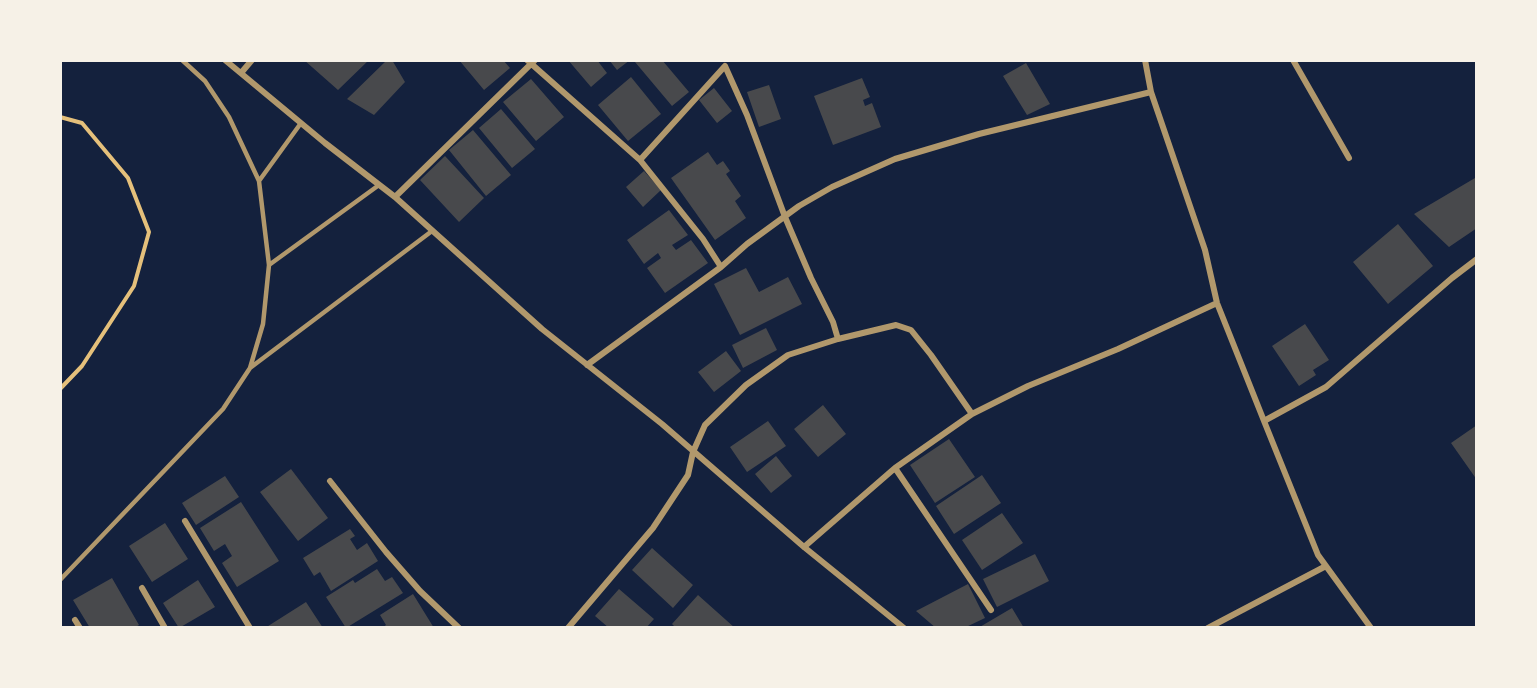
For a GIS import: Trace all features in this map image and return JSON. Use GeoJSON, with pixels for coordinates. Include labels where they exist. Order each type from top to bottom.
{"type":"FeatureCollection","features":[{"type":"Feature","properties":{"kind":"street"},"geometry":{"type":"LineString","coordinates":[[225,60],[395,197],[542,329],[662,424],[804,547],[904,628]]}},
{"type":"Feature","properties":{"kind":"street"},"geometry":{"type":"LineString","coordinates":[[241,73],[252,60]]}},
{"type":"Feature","properties":{"kind":"street"},"geometry":{"type":"LineString","coordinates":[[1145,60],[1151,92],[1205,250],[1218,303],[1264,421],[1318,555],[1371,628]]}},
{"type":"Feature","properties":{"kind":"street"},"geometry":{"type":"LineString","coordinates":[[1293,60],[1349,158]]}},
{"type":"Feature","properties":{"kind":"street"},"geometry":{"type":"LineString","coordinates":[[395,197],[531,61],[640,160],[703,239],[721,267]]}},
{"type":"Feature","properties":{"kind":"street"},"geometry":{"type":"LineString","coordinates":[[640,160],[724,63],[747,115],[785,217],[833,322],[838,339]]}},
{"type":"Feature","properties":{"kind":"street"},"geometry":{"type":"LineString","coordinates":[[587,365],[721,267],[747,243],[799,206],[832,187],[895,159],[979,135],[1151,92]]}},
{"type":"Feature","properties":{"kind":"street"},"geometry":{"type":"LineString","coordinates":[[1264,421],[1326,387],[1477,259]]}},
{"type":"Feature","properties":{"kind":"street"},"geometry":{"type":"LineString","coordinates":[[804,547],[895,468],[972,414],[1028,386],[1118,349],[1218,303]]}},
{"type":"Feature","properties":{"kind":"street"},"geometry":{"type":"LineString","coordinates":[[579,628],[570,626],[652,528],[688,475],[693,452],[705,425],[746,385],[788,356],[838,339],[896,325],[911,330],[972,414]]}},
{"type":"Feature","properties":{"kind":"street"},"geometry":{"type":"LineString","coordinates":[[895,468],[991,610]]}},
{"type":"Feature","properties":{"kind":"street"},"geometry":{"type":"LineString","coordinates":[[330,481],[420,591],[459,628]]}},
{"type":"Feature","properties":{"kind":"street"},"geometry":{"type":"LineString","coordinates":[[185,521],[250,628]]}},
{"type":"Feature","properties":{"kind":"street"},"geometry":{"type":"LineString","coordinates":[[1208,628],[1326,566]]}},
{"type":"Feature","properties":{"kind":"street"},"geometry":{"type":"LineString","coordinates":[[142,588],[165,628]]}},
{"type":"Feature","properties":{"kind":"street"},"geometry":{"type":"LineString","coordinates":[[75,620],[80,628]]}},
{"type":"Feature","properties":{"kind":"lane"},"geometry":{"type":"LineString","coordinates":[[60,580],[223,410],[250,368],[264,324],[269,265],[259,181],[229,117],[205,81],[182,60]]}},
{"type":"Feature","properties":{"kind":"lane"},"geometry":{"type":"LineString","coordinates":[[259,181],[301,123]]}},
{"type":"Feature","properties":{"kind":"lane"},"geometry":{"type":"LineString","coordinates":[[269,265],[379,185]]}},
{"type":"Feature","properties":{"kind":"lane"},"geometry":{"type":"LineString","coordinates":[[250,368],[432,231]]}},
{"type":"Feature","properties":{"kind":"path"},"geometry":{"type":"LineString","coordinates":[[60,117],[82,123],[128,178],[149,232],[134,286],[82,366],[60,388]]}},
{"type":"Feature","properties":{"kind":"building"},"geometry":{"type":"Polygon","coordinates":[[[304,60],[369,60],[338,90],[304,60]]]}},
{"type":"Feature","properties":{"kind":"building"},"geometry":{"type":"Polygon","coordinates":[[[387,60],[392,60],[405,82],[374,115],[347,99],[387,60]]]}},
{"type":"Feature","properties":{"kind":"building"},"geometry":{"type":"Polygon","coordinates":[[[459,60],[503,60],[510,68],[484,90],[459,60]]]}},
{"type":"Feature","properties":{"kind":"building"},"geometry":{"type":"Polygon","coordinates":[[[568,60],[597,60],[607,73],[591,87],[568,60]]]}},
{"type":"Feature","properties":{"kind":"building"},"geometry":{"type":"Polygon","coordinates":[[[609,60],[630,60],[617,70],[609,60]]]}},
{"type":"Feature","properties":{"kind":"building"},"geometry":{"type":"Polygon","coordinates":[[[637,60],[662,60],[689,92],[672,106],[635,62],[637,60]]]}},
{"type":"Feature","properties":{"kind":"building"},"geometry":{"type":"Polygon","coordinates":[[[1026,63],[1050,104],[1027,115],[1003,76],[1026,63]]]}},
{"type":"Feature","properties":{"kind":"building"},"geometry":{"type":"Polygon","coordinates":[[[631,77],[661,114],[628,141],[598,105],[631,77]]]}},
{"type":"Feature","properties":{"kind":"building"},"geometry":{"type":"Polygon","coordinates":[[[862,78],[870,97],[863,100],[865,106],[872,103],[881,127],[833,145],[814,96],[862,78]]]}},
{"type":"Feature","properties":{"kind":"building"},"geometry":{"type":"Polygon","coordinates":[[[531,79],[564,117],[536,141],[503,102],[531,79]]]}},
{"type":"Feature","properties":{"kind":"building"},"geometry":{"type":"Polygon","coordinates":[[[769,85],[781,119],[759,127],[747,92],[769,85]]]}},
{"type":"Feature","properties":{"kind":"building"},"geometry":{"type":"Polygon","coordinates":[[[714,88],[732,111],[717,123],[699,100],[714,88]]]}},
{"type":"Feature","properties":{"kind":"building"},"geometry":{"type":"Polygon","coordinates":[[[501,109],[535,149],[512,168],[479,128],[501,109]]]}},
{"type":"Feature","properties":{"kind":"building"},"geometry":{"type":"Polygon","coordinates":[[[473,130],[511,175],[486,196],[449,150],[473,130]]]}},
{"type":"Feature","properties":{"kind":"building"},"geometry":{"type":"Polygon","coordinates":[[[708,152],[717,165],[723,161],[730,171],[726,174],[741,196],[735,201],[746,218],[715,240],[671,178],[708,152]]]}},
{"type":"Feature","properties":{"kind":"building"},"geometry":{"type":"Polygon","coordinates":[[[445,156],[484,198],[459,222],[420,180],[445,156]]]}},
{"type":"Feature","properties":{"kind":"building"},"geometry":{"type":"Polygon","coordinates":[[[644,171],[661,190],[643,207],[626,187],[644,171]]]}},
{"type":"Feature","properties":{"kind":"building"},"geometry":{"type":"Polygon","coordinates":[[[1475,178],[1477,181],[1477,228],[1449,247],[1414,214],[1475,178]]]}},
{"type":"Feature","properties":{"kind":"building"},"geometry":{"type":"Polygon","coordinates":[[[669,210],[688,235],[672,245],[676,250],[691,240],[708,263],[665,293],[647,268],[661,258],[658,253],[644,264],[627,240],[669,210]]]}},
{"type":"Feature","properties":{"kind":"building"},"geometry":{"type":"Polygon","coordinates":[[[1398,224],[1433,266],[1388,304],[1353,262],[1398,224]]]}},
{"type":"Feature","properties":{"kind":"building"},"geometry":{"type":"Polygon","coordinates":[[[746,268],[759,292],[788,277],[802,304],[740,335],[714,284],[746,268]]]}},
{"type":"Feature","properties":{"kind":"building"},"geometry":{"type":"Polygon","coordinates":[[[1305,324],[1329,360],[1313,370],[1316,375],[1299,386],[1272,346],[1305,324]]]}},
{"type":"Feature","properties":{"kind":"building"},"geometry":{"type":"Polygon","coordinates":[[[766,328],[777,350],[743,368],[732,345],[766,328]]]}},
{"type":"Feature","properties":{"kind":"building"},"geometry":{"type":"Polygon","coordinates":[[[726,351],[741,371],[714,392],[698,372],[726,351]]]}},
{"type":"Feature","properties":{"kind":"building"},"geometry":{"type":"Polygon","coordinates":[[[823,405],[846,434],[818,457],[794,429],[823,405]]]}},
{"type":"Feature","properties":{"kind":"building"},"geometry":{"type":"Polygon","coordinates":[[[768,421],[786,446],[747,472],[730,447],[768,421]]]}},
{"type":"Feature","properties":{"kind":"building"},"geometry":{"type":"Polygon","coordinates":[[[1477,425],[1477,480],[1451,443],[1477,425]]]}},
{"type":"Feature","properties":{"kind":"building"},"geometry":{"type":"Polygon","coordinates":[[[949,439],[975,477],[935,503],[910,465],[949,439]]]}},
{"type":"Feature","properties":{"kind":"building"},"geometry":{"type":"Polygon","coordinates":[[[776,456],[792,476],[771,493],[755,474],[776,456]]]}},
{"type":"Feature","properties":{"kind":"building"},"geometry":{"type":"Polygon","coordinates":[[[291,469],[328,518],[298,541],[260,492],[291,469]]]}},
{"type":"Feature","properties":{"kind":"building"},"geometry":{"type":"Polygon","coordinates":[[[982,475],[1001,503],[954,534],[936,506],[982,475]]]}},
{"type":"Feature","properties":{"kind":"building"},"geometry":{"type":"Polygon","coordinates":[[[225,476],[239,497],[196,525],[182,503],[225,476]]]}},
{"type":"Feature","properties":{"kind":"building"},"geometry":{"type":"Polygon","coordinates":[[[241,502],[279,561],[237,587],[222,563],[232,556],[225,544],[214,551],[200,528],[241,502]]]}},
{"type":"Feature","properties":{"kind":"building"},"geometry":{"type":"Polygon","coordinates":[[[1002,513],[1023,543],[982,570],[962,540],[1002,513]]]}},
{"type":"Feature","properties":{"kind":"building"},"geometry":{"type":"Polygon","coordinates":[[[165,523],[188,559],[152,582],[129,546],[165,523]]]}},
{"type":"Feature","properties":{"kind":"building"},"geometry":{"type":"Polygon","coordinates":[[[350,529],[355,536],[350,539],[357,550],[367,543],[378,561],[331,591],[320,572],[314,576],[303,558],[350,529]]]}},
{"type":"Feature","properties":{"kind":"building"},"geometry":{"type":"Polygon","coordinates":[[[652,548],[693,585],[673,608],[632,570],[652,548]]]}},
{"type":"Feature","properties":{"kind":"building"},"geometry":{"type":"Polygon","coordinates":[[[1035,554],[1049,581],[997,607],[983,579],[1035,554]]]}},
{"type":"Feature","properties":{"kind":"building"},"geometry":{"type":"Polygon","coordinates":[[[377,569],[385,581],[392,577],[403,593],[346,628],[326,597],[353,580],[355,583],[377,569]]]}},
{"type":"Feature","properties":{"kind":"building"},"geometry":{"type":"Polygon","coordinates":[[[112,578],[139,625],[134,628],[90,628],[73,600],[112,578]]]}},
{"type":"Feature","properties":{"kind":"building"},"geometry":{"type":"Polygon","coordinates":[[[198,580],[215,607],[179,628],[163,603],[198,580]]]}},
{"type":"Feature","properties":{"kind":"building"},"geometry":{"type":"Polygon","coordinates":[[[968,584],[985,618],[964,628],[936,628],[916,611],[968,584]]]}},
{"type":"Feature","properties":{"kind":"building"},"geometry":{"type":"Polygon","coordinates":[[[619,589],[654,619],[646,628],[609,628],[595,616],[619,589]]]}},
{"type":"Feature","properties":{"kind":"building"},"geometry":{"type":"Polygon","coordinates":[[[413,594],[434,628],[382,628],[386,625],[380,615],[413,594]]]}},
{"type":"Feature","properties":{"kind":"building"},"geometry":{"type":"Polygon","coordinates":[[[698,595],[735,628],[676,628],[672,624],[698,595]]]}},
{"type":"Feature","properties":{"kind":"building"},"geometry":{"type":"Polygon","coordinates":[[[306,602],[323,628],[265,628],[306,602]]]}},
{"type":"Feature","properties":{"kind":"building"},"geometry":{"type":"Polygon","coordinates":[[[1012,608],[1024,628],[978,628],[1012,608]]]}}]}
